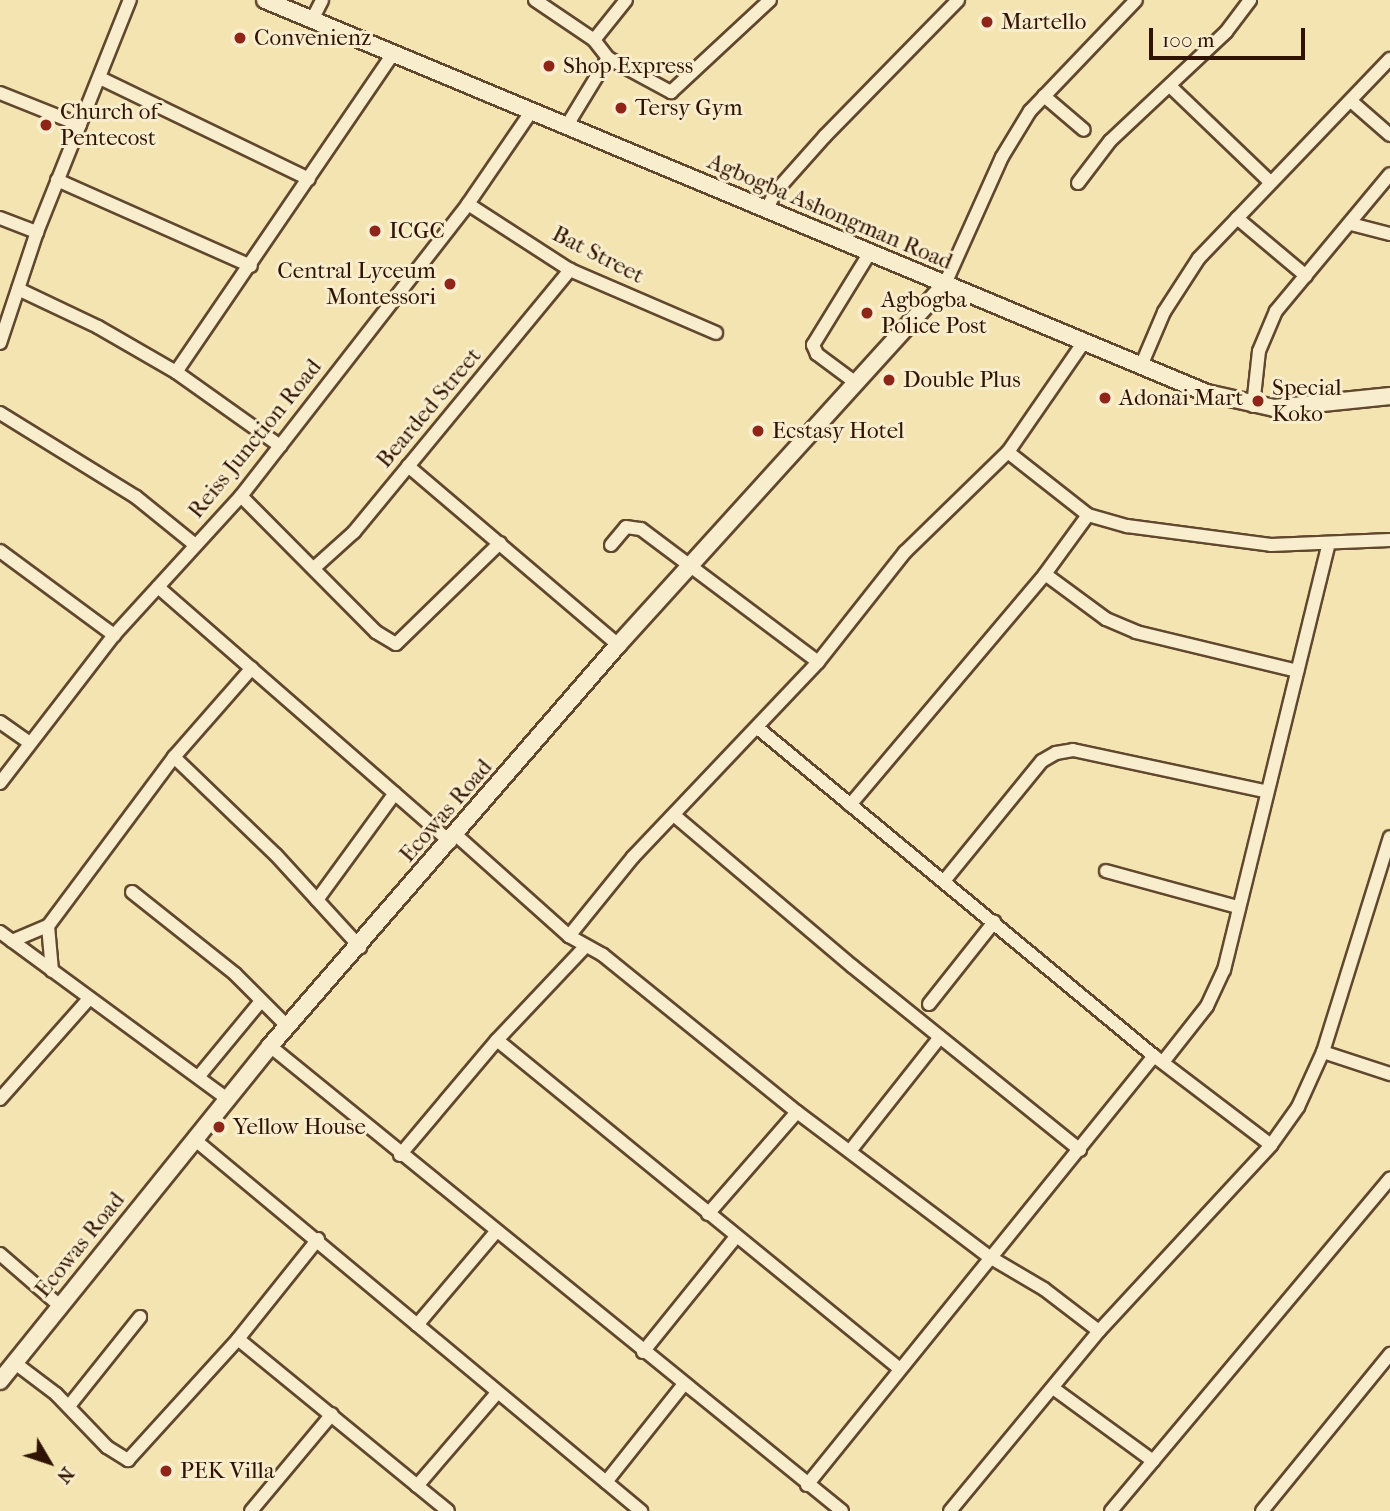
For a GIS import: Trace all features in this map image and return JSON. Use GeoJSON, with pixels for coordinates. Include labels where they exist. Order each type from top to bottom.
{"type":"FeatureCollection","features":[{"type":"Feature","properties":{"kind":"street"},"geometry":{"type":"LineString","coordinates":[[0,343],[37,232],[130,0]]}},
{"type":"Feature","properties":{"kind":"street","name":"Agbogba Ashongman Road"},"geometry":{"type":"LineString","coordinates":[[264,0],[944,286],[1141,366],[1253,406],[1306,407],[1390,396]]}},
{"type":"Feature","properties":{"kind":"street"},"geometry":{"type":"LineString","coordinates":[[312,20],[322,0]]}},
{"type":"Feature","properties":{"kind":"street"},"geometry":{"type":"LineString","coordinates":[[535,0],[594,40],[608,58],[671,93],[770,0]]}},
{"type":"Feature","properties":{"kind":"street"},"geometry":{"type":"LineString","coordinates":[[594,40],[626,0]]}},
{"type":"Feature","properties":{"kind":"street"},"geometry":{"type":"LineString","coordinates":[[765,210],[776,191],[825,136],[958,0]]}},
{"type":"Feature","properties":{"kind":"street"},"geometry":{"type":"LineString","coordinates":[[944,286],[1002,157],[1044,96],[1136,0]]}},
{"type":"Feature","properties":{"kind":"street"},"geometry":{"type":"LineString","coordinates":[[1078,183],[1110,141],[1226,32],[1250,0]]}},
{"type":"Feature","properties":{"kind":"street"},"geometry":{"type":"LineString","coordinates":[[176,372],[251,266],[393,54]]}},
{"type":"Feature","properties":{"kind":"street"},"geometry":{"type":"LineString","coordinates":[[566,127],[608,58]]}},
{"type":"Feature","properties":{"kind":"street"},"geometry":{"type":"LineString","coordinates":[[1141,366],[1164,312],[1199,258],[1270,182],[1352,102],[1390,59]]}},
{"type":"Feature","properties":{"kind":"street"},"geometry":{"type":"LineString","coordinates":[[100,78],[309,178]]}},
{"type":"Feature","properties":{"kind":"street"},"geometry":{"type":"LineString","coordinates":[[1170,86],[1270,182]]}},
{"type":"Feature","properties":{"kind":"street"},"geometry":{"type":"LineString","coordinates":[[0,93],[80,125]]}},
{"type":"Feature","properties":{"kind":"street"},"geometry":{"type":"LineString","coordinates":[[1044,96],[1084,130]]}},
{"type":"Feature","properties":{"kind":"street"},"geometry":{"type":"LineString","coordinates":[[1352,102],[1390,135]]}},
{"type":"Feature","properties":{"kind":"street","name":"Reiss Junction Road"},"geometry":{"type":"LineString","coordinates":[[0,783],[114,635],[194,544],[241,496],[468,204],[531,112]]}},
{"type":"Feature","properties":{"kind":"street"},"geometry":{"type":"LineString","coordinates":[[1253,406],[1265,330],[1306,275],[1390,174]]}},
{"type":"Feature","properties":{"kind":"street"},"geometry":{"type":"LineString","coordinates":[[57,180],[251,266]]}},
{"type":"Feature","properties":{"kind":"street","name":"Bat Street"},"geometry":{"type":"LineString","coordinates":[[468,204],[570,270],[716,333]]}},
{"type":"Feature","properties":{"kind":"street"},"geometry":{"type":"LineString","coordinates":[[0,218],[37,232]]}},
{"type":"Feature","properties":{"kind":"street"},"geometry":{"type":"LineString","coordinates":[[1237,218],[1306,275]]}},
{"type":"Feature","properties":{"kind":"street"},"geometry":{"type":"LineString","coordinates":[[1351,224],[1390,234]]}},
{"type":"Feature","properties":{"kind":"street"},"geometry":{"type":"LineString","coordinates":[[856,383],[817,354],[813,345],[869,254]]}},
{"type":"Feature","properties":{"kind":"street","name":"Bearded Street"},"geometry":{"type":"LineString","coordinates":[[314,568],[342,545],[570,270]]}},
{"type":"Feature","properties":{"kind":"street","name":"Ecowas Road"},"geometry":{"type":"LineString","coordinates":[[0,1381],[270,1046],[360,947],[618,645],[944,286]]}},
{"type":"Feature","properties":{"kind":"street"},"geometry":{"type":"LineString","coordinates":[[18,289],[98,327],[176,372],[280,446]]}},
{"type":"Feature","properties":{"kind":"street"},"geometry":{"type":"LineString","coordinates":[[569,936],[633,858],[759,729],[818,662],[905,552],[1008,452],[1084,342]]}},
{"type":"Feature","properties":{"kind":"street"},"geometry":{"type":"LineString","coordinates":[[0,413],[136,496],[194,544]]}},
{"type":"Feature","properties":{"kind":"street"},"geometry":{"type":"LineString","coordinates":[[1008,452],[1088,515],[1127,526],[1245,541],[1328,546],[1390,540]]}},
{"type":"Feature","properties":{"kind":"street"},"geometry":{"type":"LineString","coordinates":[[408,466],[618,645]]}},
{"type":"Feature","properties":{"kind":"street"},"geometry":{"type":"LineString","coordinates":[[241,496],[376,632],[396,644],[500,543]]}},
{"type":"Feature","properties":{"kind":"street"},"geometry":{"type":"LineString","coordinates":[[850,805],[1045,574],[1088,515]]}},
{"type":"Feature","properties":{"kind":"street"},"geometry":{"type":"LineString","coordinates":[[611,545],[632,526],[691,565],[818,662]]}},
{"type":"Feature","properties":{"kind":"street"},"geometry":{"type":"LineString","coordinates":[[807,1485],[988,1256],[1218,988],[1328,546]]}},
{"type":"Feature","properties":{"kind":"street"},"geometry":{"type":"LineString","coordinates":[[0,551],[114,635]]}},
{"type":"Feature","properties":{"kind":"street"},"geometry":{"type":"LineString","coordinates":[[1045,574],[1106,619],[1136,632],[1297,671]]}},
{"type":"Feature","properties":{"kind":"street"},"geometry":{"type":"LineString","coordinates":[[158,587],[396,793],[569,936],[603,955],[797,1112],[988,1256],[1099,1331]]}},
{"type":"Feature","properties":{"kind":"street"},"geometry":{"type":"LineString","coordinates":[[12,941],[48,926],[174,757],[252,668]]}},
{"type":"Feature","properties":{"kind":"street"},"geometry":{"type":"LineString","coordinates":[[0,722],[29,742]]}},
{"type":"Feature","properties":{"kind":"street"},"geometry":{"type":"LineString","coordinates":[[759,729],[1158,1059],[1271,1145]]}},
{"type":"Feature","properties":{"kind":"street"},"geometry":{"type":"LineString","coordinates":[[944,881],[1042,761],[1056,753],[1073,750],[1265,791]]}},
{"type":"Feature","properties":{"kind":"street"},"geometry":{"type":"LineString","coordinates":[[174,757],[317,900],[360,947]]}},
{"type":"Feature","properties":{"kind":"street"},"geometry":{"type":"LineString","coordinates":[[317,900],[396,793]]}},
{"type":"Feature","properties":{"kind":"street"},"geometry":{"type":"LineString","coordinates":[[675,816],[1080,1150]]}},
{"type":"Feature","properties":{"kind":"street"},"geometry":{"type":"LineString","coordinates":[[950,1511],[1099,1331],[1271,1145],[1298,1107],[1323,1052],[1390,838]]}},
{"type":"Feature","properties":{"kind":"street"},"geometry":{"type":"LineString","coordinates":[[1106,871],[1238,907]]}},
{"type":"Feature","properties":{"kind":"street"},"geometry":{"type":"LineString","coordinates":[[132,892],[235,974],[288,1027]]}},
{"type":"Feature","properties":{"kind":"street"},"geometry":{"type":"LineString","coordinates":[[929,1004],[994,922]]}},
{"type":"Feature","properties":{"kind":"street"},"geometry":{"type":"LineString","coordinates":[[48,926],[52,971]]}},
{"type":"Feature","properties":{"kind":"street"},"geometry":{"type":"LineString","coordinates":[[0,932],[88,1000],[199,1076],[226,1098]]}},
{"type":"Feature","properties":{"kind":"street"},"geometry":{"type":"LineString","coordinates":[[400,1154],[498,1040],[586,946]]}},
{"type":"Feature","properties":{"kind":"street"},"geometry":{"type":"LineString","coordinates":[[0,1099],[88,1000]]}},
{"type":"Feature","properties":{"kind":"street"},"geometry":{"type":"LineString","coordinates":[[199,1076],[261,1001]]}},
{"type":"Feature","properties":{"kind":"street"},"geometry":{"type":"LineString","coordinates":[[850,1151],[940,1037]]}},
{"type":"Feature","properties":{"kind":"street"},"geometry":{"type":"LineString","coordinates":[[498,1040],[735,1237],[900,1368]]}},
{"type":"Feature","properties":{"kind":"street"},"geometry":{"type":"LineString","coordinates":[[270,1046],[643,1352],[842,1511]]}},
{"type":"Feature","properties":{"kind":"street"},"geometry":{"type":"LineString","coordinates":[[1323,1052],[1390,1073]]}},
{"type":"Feature","properties":{"kind":"street"},"geometry":{"type":"LineString","coordinates":[[708,1214],[797,1112]]}},
{"type":"Feature","properties":{"kind":"street"},"geometry":{"type":"LineString","coordinates":[[194,1139],[318,1239],[497,1393],[641,1511]]}},
{"type":"Feature","properties":{"kind":"street"},"geometry":{"type":"LineString","coordinates":[[1111,1511],[1390,1178]]}},
{"type":"Feature","properties":{"kind":"street"},"geometry":{"type":"LineString","coordinates":[[417,1325],[496,1232]]}},
{"type":"Feature","properties":{"kind":"street"},"geometry":{"type":"LineString","coordinates":[[643,1352],[735,1237]]}},
{"type":"Feature","properties":{"kind":"street"},"geometry":{"type":"LineString","coordinates":[[15,1363],[69,1406],[107,1447],[128,1460],[238,1339],[318,1239]]}},
{"type":"Feature","properties":{"kind":"street"},"geometry":{"type":"LineString","coordinates":[[0,1254],[60,1306]]}},
{"type":"Feature","properties":{"kind":"street"},"geometry":{"type":"LineString","coordinates":[[69,1406],[140,1317]]}},
{"type":"Feature","properties":{"kind":"street"},"geometry":{"type":"LineString","coordinates":[[238,1339],[448,1511]]}},
{"type":"Feature","properties":{"kind":"street"},"geometry":{"type":"LineString","coordinates":[[1262,1511],[1390,1354]]}},
{"type":"Feature","properties":{"kind":"street"},"geometry":{"type":"LineString","coordinates":[[606,1482],[684,1384]]}},
{"type":"Feature","properties":{"kind":"street"},"geometry":{"type":"LineString","coordinates":[[1053,1388],[1153,1461]]}},
{"type":"Feature","properties":{"kind":"street"},"geometry":{"type":"LineString","coordinates":[[417,1486],[497,1393]]}},
{"type":"Feature","properties":{"kind":"street"},"geometry":{"type":"LineString","coordinates":[[257,1509],[332,1414]]}},
{"type":"Feature","properties":{"kind":"place","name":"Martello"},"geometry":{"type":"Point","coordinates":[987,22]}},
{"type":"Feature","properties":{"kind":"place","name":"Convenienz"},"geometry":{"type":"Point","coordinates":[240,38]}},
{"type":"Feature","properties":{"kind":"place","name":"Shop Express"},"geometry":{"type":"Point","coordinates":[549,66]}},
{"type":"Feature","properties":{"kind":"place","name":"Tersy Gym"},"geometry":{"type":"Point","coordinates":[621,108]}},
{"type":"Feature","properties":{"kind":"place","name":"Church of Pentecost"},"geometry":{"type":"Point","coordinates":[46,125]}},
{"type":"Feature","properties":{"kind":"place","name":"ICGC"},"geometry":{"type":"Point","coordinates":[375,231]}},
{"type":"Feature","properties":{"kind":"place","name":"Central Lyceum Montessori"},"geometry":{"type":"Point","coordinates":[450,284]}},
{"type":"Feature","properties":{"kind":"place","name":"Agbogba Police Post"},"geometry":{"type":"Point","coordinates":[867,313]}},
{"type":"Feature","properties":{"kind":"place","name":"Double Plus"},"geometry":{"type":"Point","coordinates":[889,380]}},
{"type":"Feature","properties":{"kind":"place","name":"Adonai Mart"},"geometry":{"type":"Point","coordinates":[1105,398]}},
{"type":"Feature","properties":{"kind":"place","name":"Special Koko"},"geometry":{"type":"Point","coordinates":[1258,401]}},
{"type":"Feature","properties":{"kind":"place","name":"Ecstasy Hotel"},"geometry":{"type":"Point","coordinates":[758,431]}},
{"type":"Feature","properties":{"kind":"place","name":"Yellow House"},"geometry":{"type":"Point","coordinates":[219,1127]}},
{"type":"Feature","properties":{"kind":"place","name":"PEK Villa"},"geometry":{"type":"Point","coordinates":[166,1471]}}]}
